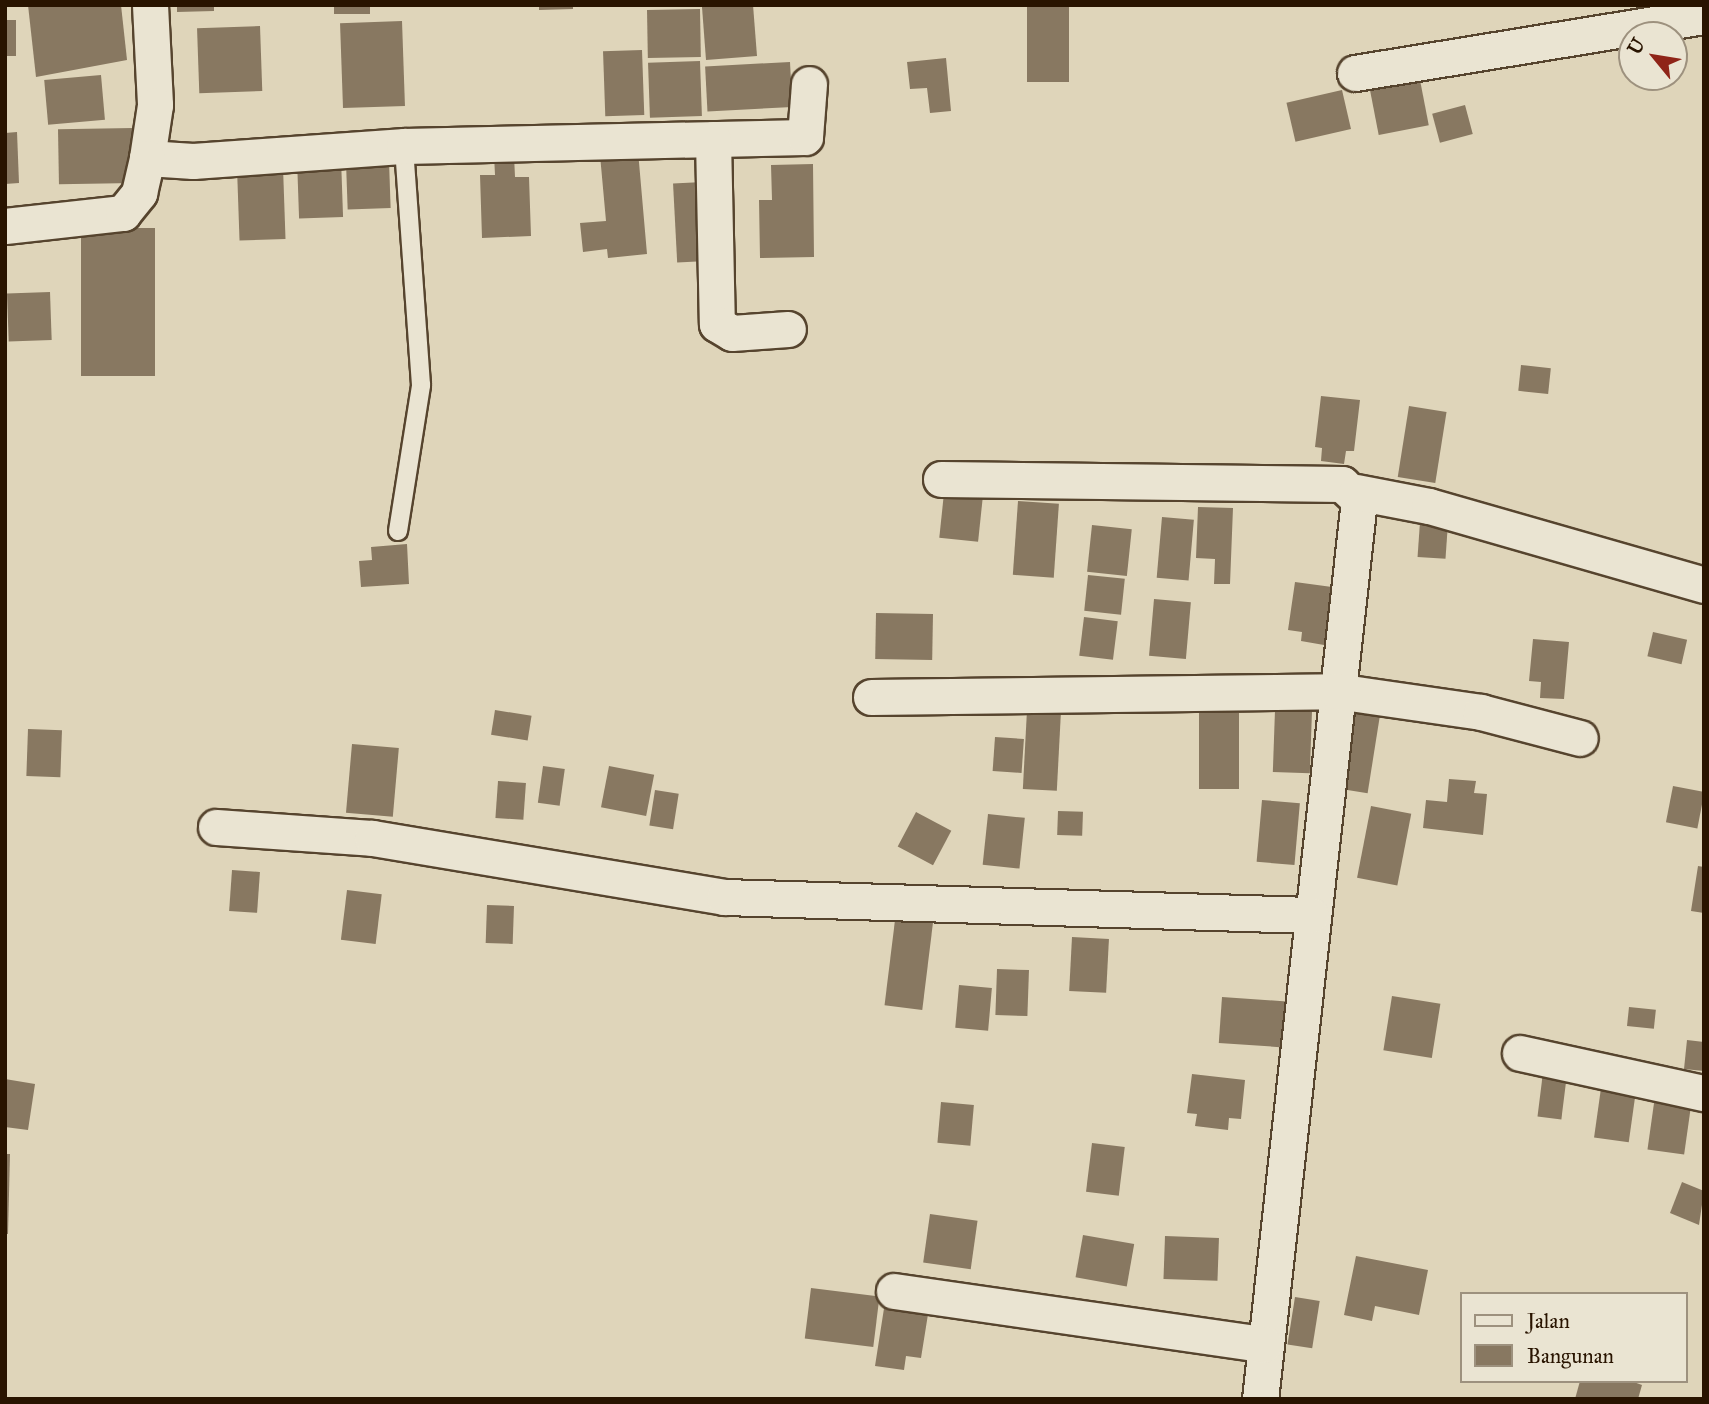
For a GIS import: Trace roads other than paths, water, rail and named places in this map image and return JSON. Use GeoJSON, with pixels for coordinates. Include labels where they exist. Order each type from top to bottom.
{"type":"FeatureCollection","features":[{"type":"Feature","properties":{"kind":"street"},"geometry":{"type":"LineString","coordinates":[[5,226],[123,213],[139,193],[155,105],[150,5]]}},
{"type":"Feature","properties":{"kind":"street"},"geometry":{"type":"LineString","coordinates":[[1355,73],[1704,16]]}},
{"type":"Feature","properties":{"kind":"street"},"geometry":{"type":"LineString","coordinates":[[147,158],[192,161],[404,146],[806,137],[809,84]]}},
{"type":"Feature","properties":{"kind":"street"},"geometry":{"type":"LineString","coordinates":[[713,139],[717,324],[732,333],[788,329]]}},
{"type":"Feature","properties":{"kind":"street"},"geometry":{"type":"LineString","coordinates":[[941,479],[1342,484],[1356,492],[1429,506],[1704,585]]}},
{"type":"Feature","properties":{"kind":"street"},"geometry":{"type":"LineString","coordinates":[[1260,1399],[1336,691],[1360,507],[1356,492]]}},
{"type":"Feature","properties":{"kind":"street"},"geometry":{"type":"LineString","coordinates":[[871,697],[1336,691],[1481,712],[1580,738]]}},
{"type":"Feature","properties":{"kind":"street"},"geometry":{"type":"LineString","coordinates":[[216,827],[372,838],[724,897],[1311,915]]}},
{"type":"Feature","properties":{"kind":"street"},"geometry":{"type":"LineString","coordinates":[[1520,1053],[1704,1093]]}},
{"type":"Feature","properties":{"kind":"street"},"geometry":{"type":"LineString","coordinates":[[894,1291],[1264,1344]]}},
{"type":"Feature","properties":{"kind":"lane"},"geometry":{"type":"LineString","coordinates":[[398,531],[421,385],[404,146]]}}]}
